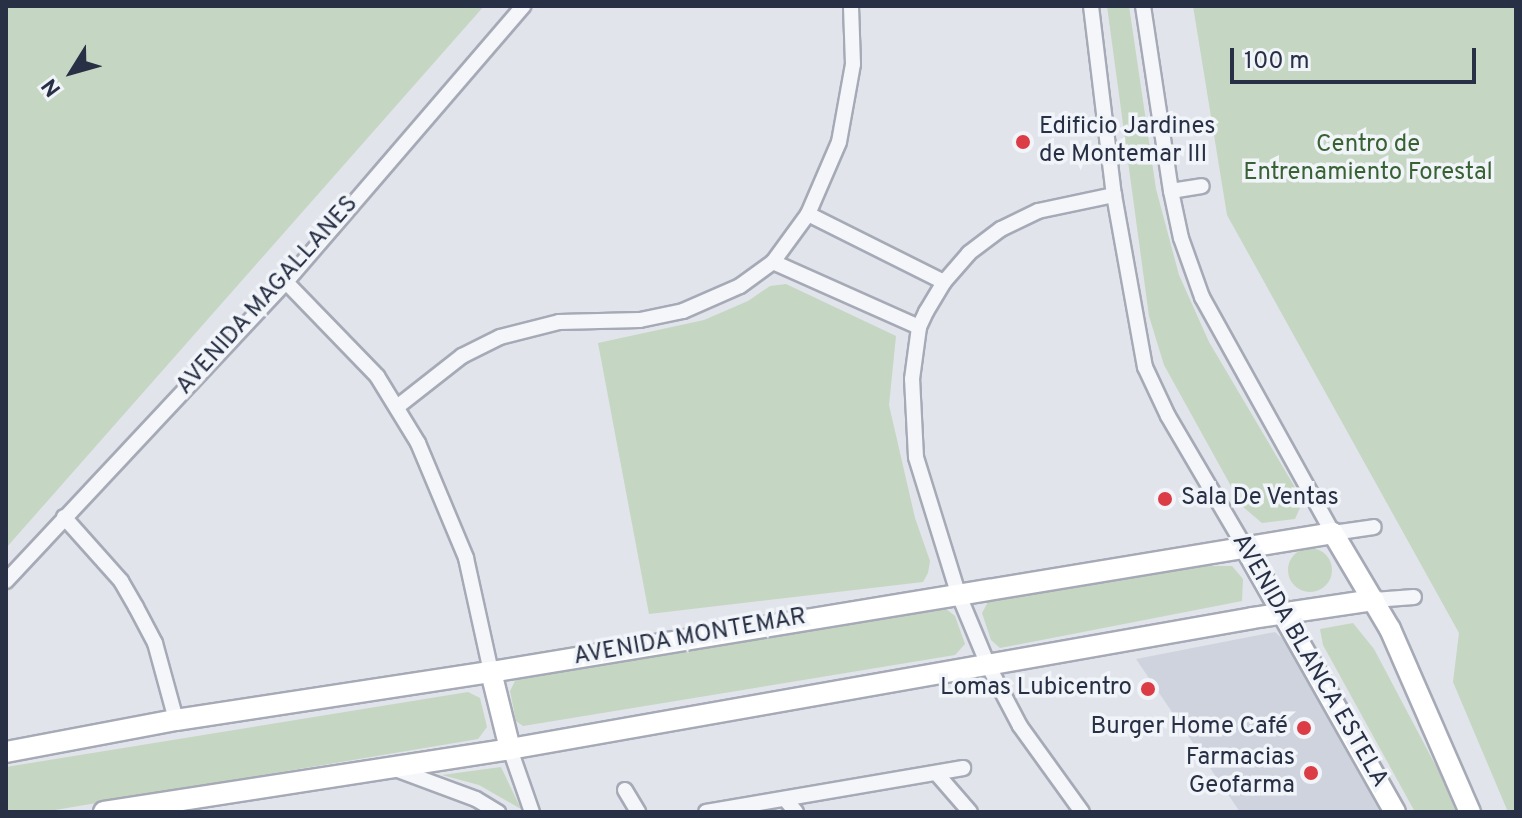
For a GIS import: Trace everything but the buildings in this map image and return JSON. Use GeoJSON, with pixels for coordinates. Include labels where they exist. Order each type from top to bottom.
{"type":"FeatureCollection","features":[{"type":"Feature","properties":{"kind":"main road","name":"AVENIDA MONTEMAR"},"geometry":{"type":"LineString","coordinates":[[6,752],[176,720],[491,672],[1333,533]]}},
{"type":"Feature","properties":{"kind":"main road"},"geometry":{"type":"LineString","coordinates":[[1333,533],[1374,600],[1470,812]]}},
{"type":"Feature","properties":{"kind":"main road","name":"AVENIDA BLANCA ESTELA"},"geometry":{"type":"LineString","coordinates":[[1245,547],[1395,812]]}},
{"type":"Feature","properties":{"kind":"main road"},"geometry":{"type":"LineString","coordinates":[[104,812],[510,749],[1374,600]]}},
{"type":"Feature","properties":{"kind":"main road"},"geometry":{"type":"LineString","coordinates":[[491,672],[510,749]]}},
{"type":"Feature","properties":{"kind":"street","name":"AVENIDA MAGALLANES"},"geometry":{"type":"LineString","coordinates":[[6,581],[286,282],[523,6]]}},
{"type":"Feature","properties":{"kind":"street"},"geometry":{"type":"LineString","coordinates":[[397,407],[462,356],[500,337],[559,322],[640,320],[683,311],[722,296],[773,262],[808,214],[831,167],[846,116],[853,64],[851,6]]}},
{"type":"Feature","properties":{"kind":"street","name":"AVENIDA BLANCA ESTELA"},"geometry":{"type":"LineString","coordinates":[[1091,6],[1114,195],[1145,367],[1168,416],[1245,547]]}},
{"type":"Feature","properties":{"kind":"street"},"geometry":{"type":"LineString","coordinates":[[1143,6],[1171,191],[1181,238],[1202,297],[1333,533]]}},
{"type":"Feature","properties":{"kind":"street"},"geometry":{"type":"LineString","coordinates":[[1171,191],[1202,186]]}},
{"type":"Feature","properties":{"kind":"street"},"geometry":{"type":"LineString","coordinates":[[1082,812],[1020,726],[988,665],[958,593],[922,482],[914,444],[912,379],[919,327],[944,282],[984,240],[1019,219],[1058,205],[1114,195]]}},
{"type":"Feature","properties":{"kind":"street"},"geometry":{"type":"LineString","coordinates":[[808,214],[944,282]]}},
{"type":"Feature","properties":{"kind":"street"},"geometry":{"type":"LineString","coordinates":[[773,262],[919,327]]}},
{"type":"Feature","properties":{"kind":"street"},"geometry":{"type":"LineString","coordinates":[[286,282],[377,376],[436,480],[476,595],[491,672]]}},
{"type":"Feature","properties":{"kind":"street"},"geometry":{"type":"LineString","coordinates":[[64,517],[121,581],[136,607],[155,643],[176,720]]}},
{"type":"Feature","properties":{"kind":"street","name":"AVENIDA MONTEMAR"},"geometry":{"type":"LineString","coordinates":[[1333,533],[1374,527]]}},
{"type":"Feature","properties":{"kind":"street"},"geometry":{"type":"LineString","coordinates":[[1374,600],[1414,597]]}},
{"type":"Feature","properties":{"kind":"street"},"geometry":{"type":"LineString","coordinates":[[510,749],[532,812]]}},
{"type":"Feature","properties":{"kind":"street"},"geometry":{"type":"LineString","coordinates":[[391,768],[476,799],[498,812]]}},
{"type":"Feature","properties":{"kind":"street"},"geometry":{"type":"LineString","coordinates":[[706,812],[963,768]]}},
{"type":"Feature","properties":{"kind":"street"},"geometry":{"type":"LineString","coordinates":[[937,774],[970,812]]}},
{"type":"Feature","properties":{"kind":"street"},"geometry":{"type":"LineString","coordinates":[[625,790],[638,812]]}},
{"type":"Feature","properties":{"kind":"street"},"geometry":{"type":"LineString","coordinates":[[785,799],[796,812]]}},
{"type":"Feature","properties":{"kind":"shaded area"},"geometry":{"type":"Polygon","coordinates":[[[1275,632],[1285,641],[1380,812],[1240,812],[1136,659],[1275,632]]]}},
{"type":"Feature","properties":{"kind":"green space"},"geometry":{"type":"Polygon","coordinates":[[[6,6],[484,6],[6,548],[6,6]]]}},
{"type":"Feature","properties":{"kind":"green space"},"geometry":{"type":"Polygon","coordinates":[[[1107,6],[1129,6],[1156,189],[1179,275],[1209,342],[1303,501],[1295,519],[1262,523],[1242,506],[1164,365],[1149,316],[1107,6]]]}},
{"type":"Feature","properties":{"kind":"green space","name":"Centro de Entrenamiento Forestal"},"geometry":{"type":"Polygon","coordinates":[[[1193,6],[1516,6],[1516,812],[1508,812],[1453,682],[1459,633],[1227,215],[1193,6]]]}},
{"type":"Feature","properties":{"kind":"green space"},"geometry":{"type":"Polygon","coordinates":[[[786,284],[896,336],[889,405],[915,518],[930,561],[928,573],[923,582],[649,614],[598,343],[704,320],[748,301],[770,286],[786,284]]]}},
{"type":"Feature","properties":{"kind":"green space"},"geometry":{"type":"Polygon","coordinates":[[[1310,548],[1325,555],[1332,570],[1325,585],[1310,592],[1295,585],[1288,570],[1295,555],[1310,548]]]}},
{"type":"Feature","properties":{"kind":"green space"},"geometry":{"type":"Polygon","coordinates":[[[1203,566],[1232,566],[1243,579],[1242,601],[1000,648],[991,640],[982,613],[988,602],[1203,566]]]}},
{"type":"Feature","properties":{"kind":"green space"},"geometry":{"type":"Polygon","coordinates":[[[946,609],[955,616],[965,644],[955,655],[523,726],[516,721],[510,691],[516,679],[946,609]]]}},
{"type":"Feature","properties":{"kind":"green space"},"geometry":{"type":"Polygon","coordinates":[[[1353,623],[1374,649],[1438,770],[1456,812],[1415,812],[1323,645],[1320,629],[1353,623]]]}},
{"type":"Feature","properties":{"kind":"green space"},"geometry":{"type":"Polygon","coordinates":[[[468,692],[480,698],[487,727],[478,739],[43,812],[6,812],[6,767],[468,692]]]}},
{"type":"Feature","properties":{"kind":"green space"},"geometry":{"type":"Polygon","coordinates":[[[501,767],[521,809],[479,785],[442,775],[501,767]]]}},
{"type":"Feature","properties":{"kind":"place","name":"Edificio Jardines de Montemar III"},"geometry":{"type":"Point","coordinates":[1023,142]}},
{"type":"Feature","properties":{"kind":"place","name":"Sala De Ventas"},"geometry":{"type":"Point","coordinates":[1165,499]}},
{"type":"Feature","properties":{"kind":"place","name":"Lomas Lubicentro"},"geometry":{"type":"Point","coordinates":[1148,689]}},
{"type":"Feature","properties":{"kind":"place","name":"Burger Home Café"},"geometry":{"type":"Point","coordinates":[1304,728]}},
{"type":"Feature","properties":{"kind":"place","name":"Farmacias Geofarma"},"geometry":{"type":"Point","coordinates":[1311,773]}}]}
